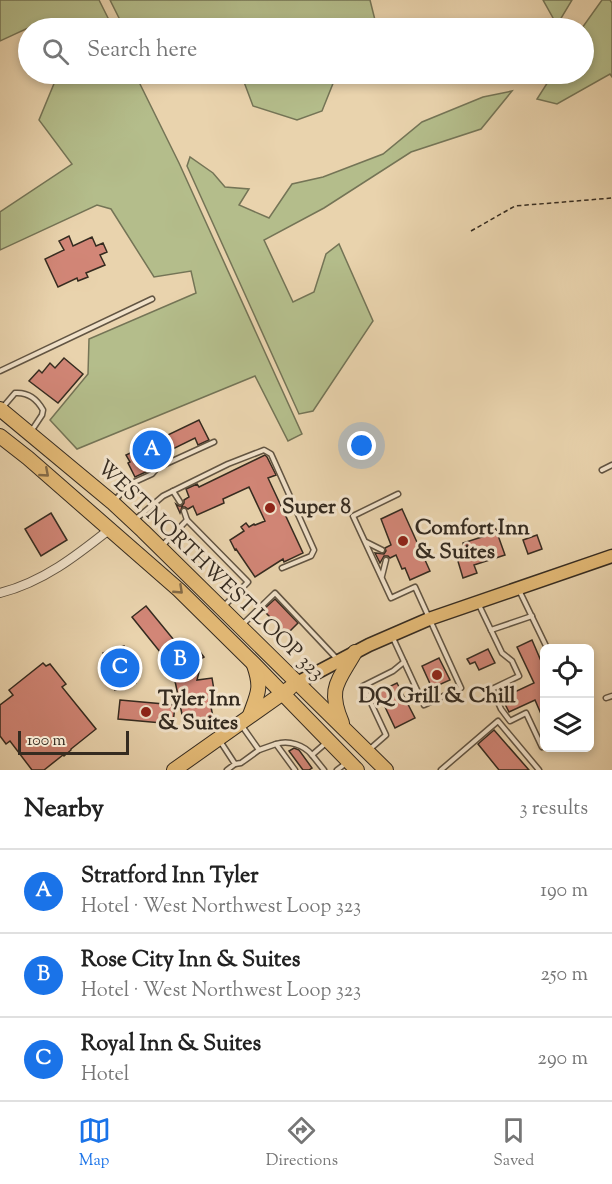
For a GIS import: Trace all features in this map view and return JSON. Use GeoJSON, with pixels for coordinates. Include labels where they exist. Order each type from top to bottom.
{"type":"FeatureCollection","features":[{"type":"Feature","properties":{"kind":"highway","name":"WEST NORTHWEST LOOP 323"},"geometry":{"type":"LineString","coordinates":[[0,409],[112,502],[386,770]]}},
{"type":"Feature","properties":{"kind":"highway","name":"WEST NORTHWEST LOOP 323"},"geometry":{"type":"LineString","coordinates":[[0,436],[179,590],[328,741],[347,767]]}},
{"type":"Feature","properties":{"kind":"highway"},"geometry":{"type":"LineString","coordinates":[[344,728],[335,706],[334,695],[339,680],[355,652]]}},
{"type":"Feature","properties":{"kind":"highway"},"geometry":{"type":"LineString","coordinates":[[244,719],[259,690],[258,677],[253,663]]}},
{"type":"Feature","properties":{"kind":"highway"},"geometry":{"type":"LineString","coordinates":[[174,770],[297,683]]}},
{"type":"Feature","properties":{"kind":"main road"},"geometry":{"type":"LineString","coordinates":[[297,683],[392,634],[429,619],[612,556]]}},
{"type":"Feature","properties":{"kind":"street"},"geometry":{"type":"LineString","coordinates":[[0,593],[28,584],[57,569],[110,529]]}},
{"type":"Feature","properties":{"kind":"lane"},"geometry":{"type":"LineString","coordinates":[[0,371],[152,299]]}},
{"type":"Feature","properties":{"kind":"lane"},"geometry":{"type":"LineString","coordinates":[[0,409],[15,393],[28,394],[43,410],[29,433]]}},
{"type":"Feature","properties":{"kind":"lane"},"geometry":{"type":"LineString","coordinates":[[112,502],[129,484],[213,442]]}},
{"type":"Feature","properties":{"kind":"lane"},"geometry":{"type":"LineString","coordinates":[[133,522],[163,496],[228,464],[264,450],[271,454],[314,550],[311,556],[282,568]]}},
{"type":"Feature","properties":{"kind":"lane"},"geometry":{"type":"LineString","coordinates":[[602,470],[612,465]]}},
{"type":"Feature","properties":{"kind":"lane"},"geometry":{"type":"LineString","coordinates":[[173,491],[180,502]]}},
{"type":"Feature","properties":{"kind":"lane"},"geometry":{"type":"LineString","coordinates":[[392,634],[424,705],[461,688],[415,587],[391,598],[353,516],[398,494]]}},
{"type":"Feature","properties":{"kind":"lane"},"geometry":{"type":"LineString","coordinates":[[184,511],[187,520],[248,582],[222,608]]}},
{"type":"Feature","properties":{"kind":"lane"},"geometry":{"type":"LineString","coordinates":[[160,548],[187,520]]}},
{"type":"Feature","properties":{"kind":"lane"},"geometry":{"type":"LineString","coordinates":[[364,541],[382,550]]}},
{"type":"Feature","properties":{"kind":"lane"},"geometry":{"type":"LineString","coordinates":[[381,577],[386,560]]}},
{"type":"Feature","properties":{"kind":"lane"},"geometry":{"type":"LineString","coordinates":[[518,588],[545,644]]}},
{"type":"Feature","properties":{"kind":"lane"},"geometry":{"type":"LineString","coordinates":[[241,626],[274,593],[339,661]]}},
{"type":"Feature","properties":{"kind":"lane"},"geometry":{"type":"LineString","coordinates":[[478,601],[502,653],[512,661],[519,676],[492,689],[501,709],[510,721],[526,714],[540,743]]}},
{"type":"Feature","properties":{"kind":"lane"},"geometry":{"type":"LineString","coordinates":[[490,630],[532,616]]}},
{"type":"Feature","properties":{"kind":"lane"},"geometry":{"type":"LineString","coordinates":[[368,752],[386,735],[363,686],[393,671],[404,662]]}},
{"type":"Feature","properties":{"kind":"lane"},"geometry":{"type":"LineString","coordinates":[[606,698],[612,696]]}},
{"type":"Feature","properties":{"kind":"lane"},"geometry":{"type":"LineString","coordinates":[[244,719],[259,750]]}},
{"type":"Feature","properties":{"kind":"lane"},"geometry":{"type":"LineString","coordinates":[[441,770],[498,721],[539,770]]}},
{"type":"Feature","properties":{"kind":"lane"},"geometry":{"type":"LineString","coordinates":[[218,738],[235,764]]}},
{"type":"Feature","properties":{"kind":"lane"},"geometry":{"type":"LineString","coordinates":[[227,770],[259,750],[285,741],[307,748],[324,770]]}},
{"type":"Feature","properties":{"kind":"lane"},"geometry":{"type":"LineString","coordinates":[[312,755],[328,741]]}},
{"type":"Feature","properties":{"kind":"lane"},"geometry":{"type":"LineString","coordinates":[[276,744],[295,770]]}},
{"type":"Feature","properties":{"kind":"path"},"geometry":{"type":"LineString","coordinates":[[471,231],[515,206],[612,198]]}},
{"type":"Feature","properties":{"kind":"green space"},"geometry":{"type":"Polygon","coordinates":[[[0,0],[99,0],[108,18],[18,18],[18,33],[0,41],[0,0]]]}},
{"type":"Feature","properties":{"kind":"green space"},"geometry":{"type":"Polygon","coordinates":[[[110,0],[370,0],[374,18],[119,18],[110,0]]]}},
{"type":"Feature","properties":{"kind":"green space"},"geometry":{"type":"Polygon","coordinates":[[[543,0],[572,0],[561,18],[553,18],[543,0]]]}},
{"type":"Feature","properties":{"kind":"green space"},"geometry":{"type":"Polygon","coordinates":[[[602,0],[610,0],[612,3],[612,77],[610,74],[594,83],[594,18],[589,18],[602,0]]]}},
{"type":"Feature","properties":{"kind":"green space"},"geometry":{"type":"Polygon","coordinates":[[[54,84],[140,84],[179,163],[302,434],[288,441],[255,376],[77,449],[50,420],[88,374],[89,339],[196,293],[191,271],[154,277],[111,209],[97,205],[0,250],[0,212],[72,164],[39,120],[54,84]]]}},
{"type":"Feature","properties":{"kind":"green space"},"geometry":{"type":"Polygon","coordinates":[[[245,84],[333,84],[322,111],[297,120],[253,106],[245,84]]]}},
{"type":"Feature","properties":{"kind":"green space"},"geometry":{"type":"Polygon","coordinates":[[[547,84],[592,84],[557,104],[537,99],[547,84]]]}},
{"type":"Feature","properties":{"kind":"green space"},"geometry":{"type":"Polygon","coordinates":[[[512,91],[481,129],[411,152],[324,208],[264,240],[293,302],[314,292],[326,254],[339,244],[373,321],[313,411],[299,414],[187,166],[190,157],[213,173],[225,187],[249,189],[239,205],[269,218],[292,184],[323,177],[383,154],[422,122],[483,97],[512,91]]]}},
{"type":"Feature","properties":{"kind":"building"},"geometry":{"type":"Polygon","coordinates":[[[69,236],[73,246],[92,237],[96,246],[103,243],[107,252],[100,255],[105,265],[86,273],[88,277],[78,281],[77,278],[58,287],[45,259],[64,250],[59,241],[69,236]]]}},
{"type":"Feature","properties":{"kind":"building"},"geometry":{"type":"Polygon","coordinates":[[[64,358],[83,374],[58,403],[29,381],[39,370],[42,373],[50,363],[55,368],[64,358]]]}},
{"type":"Feature","properties":{"kind":"building"},"geometry":{"type":"Polygon","coordinates":[[[199,420],[209,440],[198,445],[195,438],[144,463],[148,471],[135,477],[126,455],[199,420]]]}},
{"type":"Feature","properties":{"kind":"building","name":"Super 8"},"geometry":{"type":"Polygon","coordinates":[[[265,455],[276,475],[268,478],[303,553],[284,562],[283,559],[255,577],[230,540],[244,531],[241,527],[246,523],[249,527],[265,521],[249,487],[223,499],[224,503],[197,515],[193,506],[188,509],[182,507],[180,513],[176,504],[182,506],[184,500],[189,497],[186,489],[197,484],[199,487],[265,455]]]}},
{"type":"Feature","properties":{"kind":"building","name":"Comfort Inn & Suites"},"geometry":{"type":"Polygon","coordinates":[[[402,509],[430,571],[410,580],[396,555],[390,558],[384,556],[380,563],[375,553],[384,554],[385,548],[391,545],[381,519],[402,509]]]}},
{"type":"Feature","properties":{"kind":"building"},"geometry":{"type":"Polygon","coordinates":[[[51,513],[67,540],[41,556],[25,529],[51,513]]]}},
{"type":"Feature","properties":{"kind":"building"},"geometry":{"type":"Polygon","coordinates":[[[495,527],[505,555],[474,565],[477,573],[463,578],[457,558],[466,555],[463,543],[485,536],[484,531],[495,527]]]}},
{"type":"Feature","properties":{"kind":"building"},"geometry":{"type":"Polygon","coordinates":[[[537,535],[542,549],[528,554],[523,540],[537,535]]]}},
{"type":"Feature","properties":{"kind":"building"},"geometry":{"type":"Polygon","coordinates":[[[275,599],[298,623],[287,634],[263,610],[275,599]]]}},
{"type":"Feature","properties":{"kind":"building"},"geometry":{"type":"Polygon","coordinates":[[[146,606],[187,656],[197,648],[204,657],[196,662],[200,668],[197,680],[212,678],[215,696],[209,697],[213,717],[183,719],[175,681],[170,670],[173,668],[132,617],[146,606]]]}},
{"type":"Feature","properties":{"kind":"building"},"geometry":{"type":"Polygon","coordinates":[[[532,640],[540,659],[540,712],[535,700],[509,712],[502,698],[534,683],[517,647],[532,640]]]}},
{"type":"Feature","properties":{"kind":"building"},"geometry":{"type":"Polygon","coordinates":[[[124,646],[129,661],[133,660],[135,666],[131,668],[136,683],[115,690],[110,674],[106,675],[104,670],[108,668],[103,653],[124,646]]]}},
{"type":"Feature","properties":{"kind":"building"},"geometry":{"type":"Polygon","coordinates":[[[488,649],[495,663],[479,670],[475,662],[470,664],[467,659],[488,649]]]}},
{"type":"Feature","properties":{"kind":"building","name":"DQ Grill & Chill"},"geometry":{"type":"Polygon","coordinates":[[[439,658],[450,680],[432,688],[422,666],[439,658]]]}},
{"type":"Feature","properties":{"kind":"building"},"geometry":{"type":"Polygon","coordinates":[[[43,663],[46,666],[50,664],[66,684],[62,687],[96,729],[44,770],[32,770],[10,741],[6,744],[0,736],[0,705],[13,695],[9,690],[43,663]]]}},
{"type":"Feature","properties":{"kind":"building"},"geometry":{"type":"Polygon","coordinates":[[[397,683],[415,718],[395,728],[378,692],[397,683]]]}},
{"type":"Feature","properties":{"kind":"building","name":"Tyler Inn & Suites"},"geometry":{"type":"Polygon","coordinates":[[[120,700],[175,705],[173,724],[118,719],[120,700]]]}},
{"type":"Feature","properties":{"kind":"building"},"geometry":{"type":"Polygon","coordinates":[[[494,730],[529,770],[499,770],[478,744],[494,730]]]}},
{"type":"Feature","properties":{"kind":"building"},"geometry":{"type":"Polygon","coordinates":[[[294,748],[299,750],[312,768],[303,770],[289,751],[294,748]]]}},
{"type":"Feature","properties":{"kind":"place","name":"Stratford Inn Tyler"},"geometry":{"type":"Point","coordinates":[152,450]}},
{"type":"Feature","properties":{"kind":"place","name":"Super 8"},"geometry":{"type":"Point","coordinates":[270,508]}},
{"type":"Feature","properties":{"kind":"place","name":"Comfort Inn & Suites"},"geometry":{"type":"Point","coordinates":[403,541]}},
{"type":"Feature","properties":{"kind":"place","name":"Rose City Inn & Suites"},"geometry":{"type":"Point","coordinates":[180,660]}},
{"type":"Feature","properties":{"kind":"place","name":"Royal Inn & Suites"},"geometry":{"type":"Point","coordinates":[120,668]}},
{"type":"Feature","properties":{"kind":"place","name":"DQ Grill & Chill"},"geometry":{"type":"Point","coordinates":[437,675]}},
{"type":"Feature","properties":{"kind":"place","name":"Tyler Inn & Suites"},"geometry":{"type":"Point","coordinates":[146,712]}}]}
